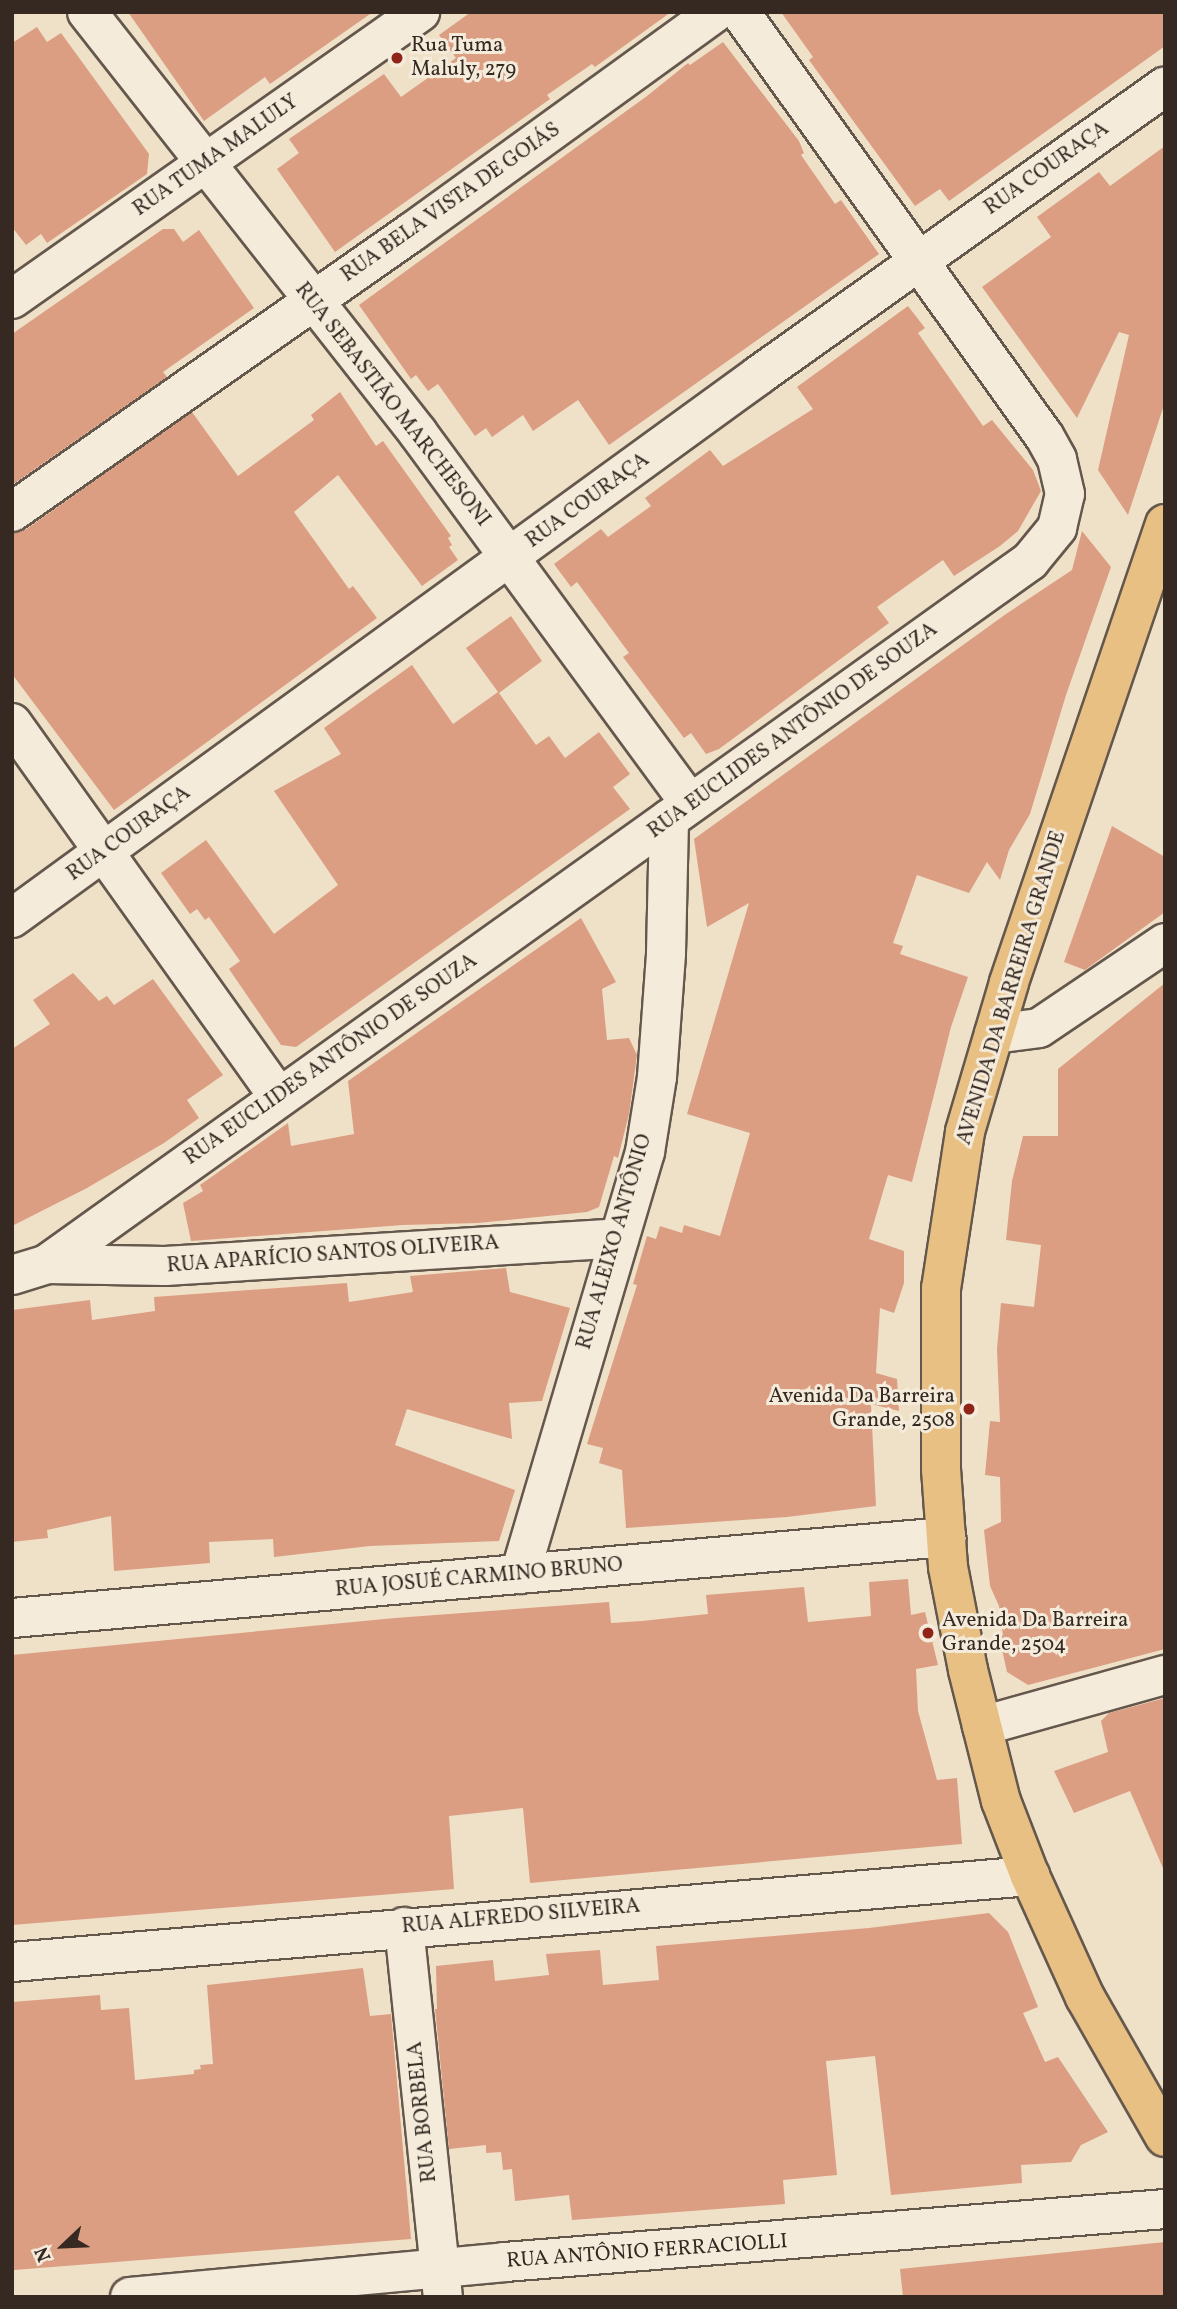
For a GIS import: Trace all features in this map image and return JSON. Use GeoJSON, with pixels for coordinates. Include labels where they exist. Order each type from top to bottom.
{"type":"FeatureCollection","features":[{"type":"Feature","properties":{"kind":"main road","name":"AVENIDA DA BARREIRA GRANDE"},"geometry":{"type":"LineString","coordinates":[[1165,524],[1099,713],[965,1132],[941,1288],[942,1469],[948,1567],[968,1671],[982,1726],[1002,1801],[1030,1876],[1085,1997],[1165,2137]]}},
{"type":"Feature","properties":{"kind":"street","name":"RUA SEBASTIÃO MARCHESONI"},"geometry":{"type":"LineString","coordinates":[[86,12],[418,433],[510,558],[680,811]]}},
{"type":"Feature","properties":{"kind":"street","name":"RUA TUMA MALULY"},"geometry":{"type":"LineString","coordinates":[[12,299],[420,12]]}},
{"type":"Feature","properties":{"kind":"street","name":"RUA BELA VISTA DE GOIÁS"},"geometry":{"type":"LineString","coordinates":[[12,512],[423,224],[716,12]]}},
{"type":"Feature","properties":{"kind":"street","name":"RUA EUCLIDES ANTÔNIO DE SOUZA"},"geometry":{"type":"LineString","coordinates":[[29,1269],[279,1097],[1030,561],[1057,528],[1065,494],[1058,459],[1044,436],[740,12]]}},
{"type":"Feature","properties":{"kind":"street","name":"RUA COURAÇA"},"geometry":{"type":"LineString","coordinates":[[12,918],[918,261],[1165,86]]}},
{"type":"Feature","properties":{"kind":"street"},"geometry":{"type":"LineString","coordinates":[[12,723],[279,1097]]}},
{"type":"Feature","properties":{"kind":"street","name":"RUA ALEIXO ANTÔNIO"},"geometry":{"type":"LineString","coordinates":[[520,1574],[640,1171],[657,1077],[680,811]]}},
{"type":"Feature","properties":{"kind":"street"},"geometry":{"type":"LineString","coordinates":[[995,1034],[1039,1028],[1165,943]]}},
{"type":"Feature","properties":{"kind":"street","name":"RUA APARÍCIO SANTOS OLIVEIRA"},"geometry":{"type":"LineString","coordinates":[[29,1269],[165,1266],[619,1238]]}},
{"type":"Feature","properties":{"kind":"street","name":"RUA JOSUÉ CARMINO BRUNO"},"geometry":{"type":"LineString","coordinates":[[12,1618],[946,1537]]}},
{"type":"Feature","properties":{"kind":"street"},"geometry":{"type":"LineString","coordinates":[[982,1726],[1165,1675]]}},
{"type":"Feature","properties":{"kind":"street","name":"RUA ALFREDO SILVEIRA"},"geometry":{"type":"LineString","coordinates":[[12,1962],[1030,1876]]}},
{"type":"Feature","properties":{"kind":"street","name":"RUA BORBELA"},"geometry":{"type":"LineString","coordinates":[[404,1927],[441,2282]]}},
{"type":"Feature","properties":{"kind":"street","name":"RUA ANTÔNIO FERRACIOLLI"},"geometry":{"type":"LineString","coordinates":[[130,2297],[441,2282],[1165,2209]]}},
{"type":"Feature","properties":{"kind":"building"},"geometry":{"type":"Polygon","coordinates":[[[128,12],[373,12],[270,84],[265,77],[204,121],[128,12]]]}},
{"type":"Feature","properties":{"kind":"building"},"geometry":{"type":"Polygon","coordinates":[[[471,12],[671,12],[595,67],[592,64],[547,95],[550,99],[335,252],[277,169],[299,153],[289,139],[384,74],[401,97],[456,58],[439,35],[471,12]]]}},
{"type":"Feature","properties":{"kind":"building"},"geometry":{"type":"Polygon","coordinates":[[[781,12],[1165,12],[1165,46],[949,201],[940,189],[915,206],[809,60],[813,57],[781,12]]]}},
{"type":"Feature","properties":{"kind":"building"},"geometry":{"type":"Polygon","coordinates":[[[37,27],[47,42],[61,33],[149,154],[147,174],[47,243],[41,234],[26,245],[12,227],[12,43],[37,27]]]}},
{"type":"Feature","properties":{"kind":"building"},"geometry":{"type":"Polygon","coordinates":[[[723,42],[799,141],[804,153],[801,155],[835,204],[841,200],[879,254],[609,445],[578,400],[533,431],[523,415],[492,437],[486,428],[475,436],[438,384],[428,391],[416,375],[411,379],[359,305],[647,96],[688,63],[690,65],[723,42]]]}},
{"type":"Feature","properties":{"kind":"building"},"geometry":{"type":"Polygon","coordinates":[[[1165,146],[1165,402],[1128,515],[1098,470],[1129,335],[1119,332],[1077,418],[982,287],[1051,237],[1037,217],[1099,172],[1110,186],[1165,146]]]}},
{"type":"Feature","properties":{"kind":"building"},"geometry":{"type":"Polygon","coordinates":[[[163,229],[174,229],[183,242],[199,230],[254,308],[163,372],[167,377],[12,485],[12,334],[163,229]]]}},
{"type":"Feature","properties":{"kind":"building"},"geometry":{"type":"Polygon","coordinates":[[[908,306],[925,328],[918,333],[983,426],[992,420],[1033,470],[1041,491],[1018,531],[1000,546],[954,576],[943,560],[877,607],[889,623],[719,749],[706,754],[691,733],[684,738],[623,657],[629,653],[577,582],[571,587],[554,564],[601,529],[608,537],[651,506],[645,498],[710,450],[723,466],[813,409],[797,387],[908,306]]]}},
{"type":"Feature","properties":{"kind":"building"},"geometry":{"type":"Polygon","coordinates":[[[340,392],[376,446],[383,441],[451,536],[448,538],[452,545],[449,547],[458,560],[422,586],[338,475],[294,512],[349,589],[353,586],[377,618],[114,810],[12,674],[12,534],[25,530],[192,412],[238,476],[314,420],[311,415],[340,392]]]}},
{"type":"Feature","properties":{"kind":"building"},"geometry":{"type":"Polygon","coordinates":[[[1082,531],[1111,567],[1066,695],[1030,814],[1009,850],[1000,880],[987,862],[969,893],[917,875],[893,943],[903,946],[900,954],[968,977],[951,1027],[912,1182],[888,1175],[869,1239],[904,1251],[904,1283],[894,1313],[880,1308],[876,1373],[897,1379],[899,1411],[871,1404],[876,1506],[787,1517],[626,1528],[622,1470],[599,1463],[603,1448],[587,1444],[637,1285],[633,1284],[647,1236],[656,1239],[660,1226],[682,1233],[684,1225],[720,1236],[750,1133],[687,1114],[749,903],[707,927],[694,839],[1006,614],[1072,570],[1082,531]]]}},
{"type":"Feature","properties":{"kind":"building"},"geometry":{"type":"Polygon","coordinates":[[[511,616],[542,661],[499,693],[536,745],[549,736],[565,758],[599,732],[630,774],[613,787],[630,809],[296,1047],[281,1045],[229,969],[240,961],[209,917],[205,920],[197,909],[190,914],[161,873],[206,840],[274,934],[338,885],[274,791],[341,754],[324,728],[412,665],[453,724],[498,692],[466,648],[511,616]]]}},
{"type":"Feature","properties":{"kind":"building"},"geometry":{"type":"Polygon","coordinates":[[[1112,826],[1165,857],[1165,912],[1085,970],[1064,962],[1112,826]]]}},
{"type":"Feature","properties":{"kind":"building"},"geometry":{"type":"Polygon","coordinates":[[[581,918],[616,982],[602,989],[607,1040],[629,1038],[637,1055],[629,1114],[618,1158],[614,1156],[599,1207],[587,1212],[478,1223],[403,1225],[191,1241],[183,1203],[203,1191],[200,1185],[288,1123],[291,1146],[354,1134],[348,1081],[581,918]]]}},
{"type":"Feature","properties":{"kind":"building"},"geometry":{"type":"Polygon","coordinates":[[[73,973],[99,1001],[107,996],[114,1005],[153,979],[223,1075],[187,1100],[199,1118],[164,1143],[87,1188],[12,1226],[12,1049],[50,1024],[33,1000],[73,973]]]}},
{"type":"Feature","properties":{"kind":"building"},"geometry":{"type":"Polygon","coordinates":[[[1165,983],[1165,1649],[1028,1685],[1007,1672],[999,1636],[1003,1635],[999,1606],[990,1586],[984,1530],[1001,1522],[1000,1477],[985,1475],[990,1421],[1000,1422],[997,1349],[1001,1303],[1034,1307],[1041,1245],[1006,1240],[1012,1181],[1023,1136],[1058,1136],[1058,1069],[1165,983]]]}},
{"type":"Feature","properties":{"kind":"building"},"geometry":{"type":"Polygon","coordinates":[[[506,1268],[510,1292],[570,1308],[542,1401],[509,1403],[512,1439],[407,1409],[395,1445],[515,1490],[499,1541],[370,1546],[274,1557],[273,1539],[209,1542],[210,1563],[114,1571],[111,1516],[47,1530],[48,1538],[12,1542],[12,1310],[90,1300],[92,1320],[155,1311],[154,1297],[347,1283],[349,1302],[413,1292],[410,1276],[506,1268]]]}},
{"type":"Feature","properties":{"kind":"building"},"geometry":{"type":"Polygon","coordinates":[[[908,1579],[911,1615],[925,1612],[938,1665],[916,1669],[918,1711],[937,1780],[957,1778],[962,1844],[530,1883],[523,1808],[449,1816],[454,1889],[12,1925],[12,1655],[395,1618],[609,1602],[611,1623],[642,1621],[708,1614],[706,1595],[804,1587],[808,1622],[871,1616],[869,1582],[908,1579]]]}},
{"type":"Feature","properties":{"kind":"building"},"geometry":{"type":"Polygon","coordinates":[[[1165,1698],[1165,1873],[1130,1791],[1074,1813],[1054,1771],[1108,1752],[1101,1721],[1109,1713],[1165,1698]]]}},
{"type":"Feature","properties":{"kind":"building"},"geometry":{"type":"Polygon","coordinates":[[[989,1913],[1008,1932],[1038,2007],[1023,2013],[1045,2062],[1058,2057],[1108,2132],[1081,2145],[1071,2162],[1021,2165],[1022,2183],[891,2195],[875,2056],[826,2061],[837,2175],[783,2180],[785,2204],[572,2220],[569,2195],[515,2201],[512,2169],[503,2170],[501,2152],[486,2153],[486,2145],[449,2149],[435,2009],[436,1966],[493,1960],[495,1981],[549,1975],[546,1954],[600,1950],[603,1985],[659,1980],[656,1946],[869,1928],[989,1913]]]}},
{"type":"Feature","properties":{"kind":"building"},"geometry":{"type":"Polygon","coordinates":[[[363,1968],[370,2016],[391,2014],[411,2239],[14,2270],[12,2002],[100,1995],[101,2010],[129,2008],[135,2080],[194,2074],[194,2070],[201,2069],[200,2065],[213,2064],[207,1985],[363,1968]]]}},
{"type":"Feature","properties":{"kind":"building"},"geometry":{"type":"Polygon","coordinates":[[[1165,2242],[1165,2297],[903,2297],[900,2269],[1165,2242]]]}},
{"type":"Feature","properties":{"kind":"place","name":"Rua Tuma Maluly, 279"},"geometry":{"type":"Point","coordinates":[397,58]}},
{"type":"Feature","properties":{"kind":"place","name":"Avenida Da Barreira Grande, 2508"},"geometry":{"type":"Point","coordinates":[969,1409]}},
{"type":"Feature","properties":{"kind":"place","name":"Avenida Da Barreira Grande, 2504"},"geometry":{"type":"Point","coordinates":[928,1633]}}]}
